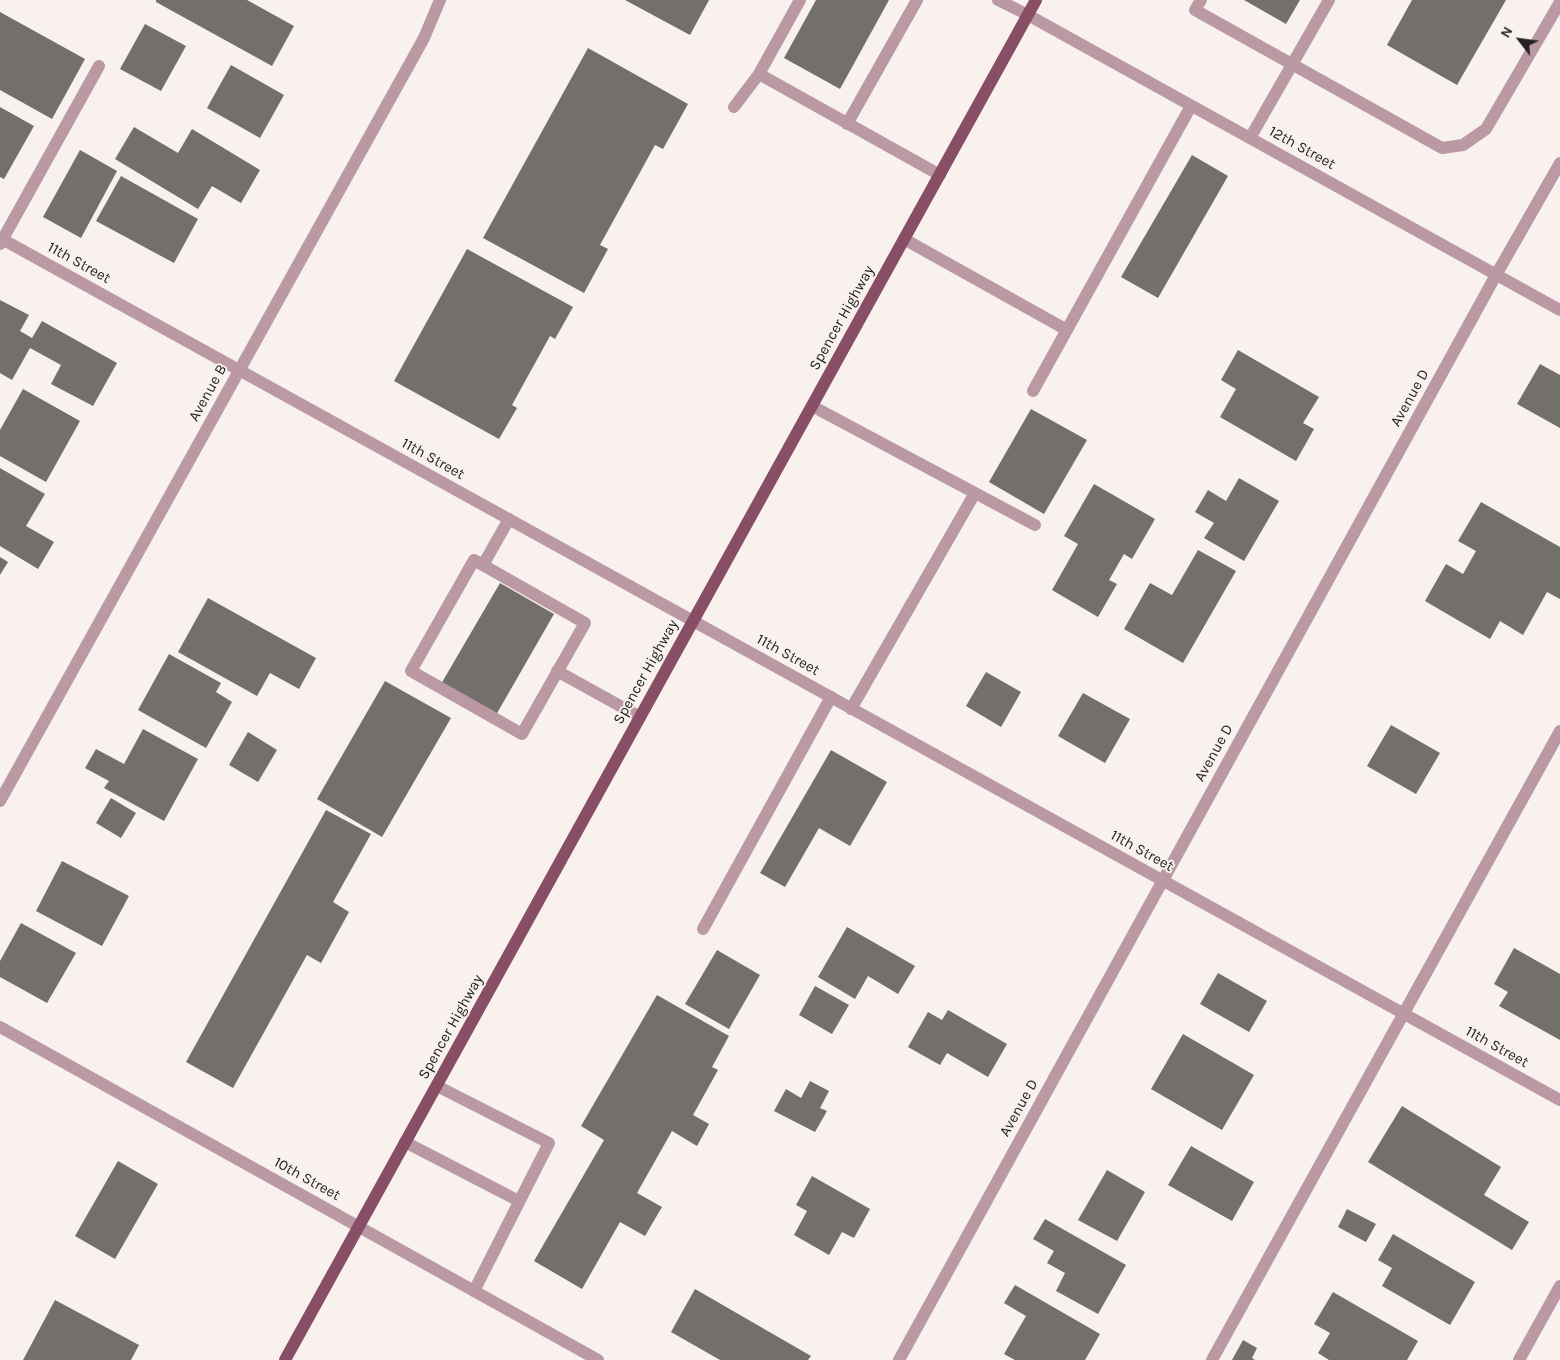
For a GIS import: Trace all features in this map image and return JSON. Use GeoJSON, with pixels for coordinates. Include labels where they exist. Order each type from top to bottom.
{"type":"FeatureCollection","features":[{"type":"Feature","properties":{"kind":"main road","name":"Spencer Highway"},"geometry":{"type":"LineString","coordinates":[[285,1360],[1036,0]]}},
{"type":"Feature","properties":{"kind":"street","name":"Avenue B"},"geometry":{"type":"LineString","coordinates":[[0,801],[424,38],[440,0]]}},
{"type":"Feature","properties":{"kind":"street"},"geometry":{"type":"LineString","coordinates":[[734,107],[759,74],[800,0]]}},
{"type":"Feature","properties":{"kind":"street"},"geometry":{"type":"LineString","coordinates":[[847,124],[917,0]]}},
{"type":"Feature","properties":{"kind":"street","name":"12th Street"},"geometry":{"type":"LineString","coordinates":[[998,0],[1560,310]]}},
{"type":"Feature","properties":{"kind":"street"},"geometry":{"type":"LineString","coordinates":[[1201,0],[1195,10],[1442,148],[1464,145],[1486,129],[1560,2]]}},
{"type":"Feature","properties":{"kind":"street"},"geometry":{"type":"LineString","coordinates":[[1250,138],[1328,0]]}},
{"type":"Feature","properties":{"kind":"street"},"geometry":{"type":"LineString","coordinates":[[1,240],[99,66]]}},
{"type":"Feature","properties":{"kind":"street"},"geometry":{"type":"LineString","coordinates":[[759,74],[940,175]]}},
{"type":"Feature","properties":{"kind":"street"},"geometry":{"type":"LineString","coordinates":[[1033,391],[1192,106]]}},
{"type":"Feature","properties":{"kind":"street","name":"Avenue D"},"geometry":{"type":"LineString","coordinates":[[899,1360],[1496,275],[1560,163]]}},
{"type":"Feature","properties":{"kind":"street"},"geometry":{"type":"LineString","coordinates":[[904,239],[1067,330]]}},
{"type":"Feature","properties":{"kind":"street","name":"11th Street"},"geometry":{"type":"LineString","coordinates":[[1,240],[1560,1100]]}},
{"type":"Feature","properties":{"kind":"street"},"geometry":{"type":"LineString","coordinates":[[812,406],[1035,525]]}},
{"type":"Feature","properties":{"kind":"street"},"geometry":{"type":"LineString","coordinates":[[851,708],[975,493]]}},
{"type":"Feature","properties":{"kind":"street"},"geometry":{"type":"LineString","coordinates":[[483,565],[509,519]]}},
{"type":"Feature","properties":{"kind":"street"},"geometry":{"type":"LineString","coordinates":[[474,560],[483,565],[584,623],[522,734],[411,671],[474,560]]}},
{"type":"Feature","properties":{"kind":"street"},"geometry":{"type":"LineString","coordinates":[[557,671],[640,717]]}},
{"type":"Feature","properties":{"kind":"street"},"geometry":{"type":"LineString","coordinates":[[703,929],[831,697]]}},
{"type":"Feature","properties":{"kind":"street"},"geometry":{"type":"LineString","coordinates":[[1212,1360],[1560,731]]}},
{"type":"Feature","properties":{"kind":"street","name":"10th Street"},"geometry":{"type":"LineString","coordinates":[[0,1027],[598,1360]]}},
{"type":"Feature","properties":{"kind":"street"},"geometry":{"type":"LineString","coordinates":[[437,1086],[549,1144],[474,1291]]}},
{"type":"Feature","properties":{"kind":"street"},"geometry":{"type":"LineString","coordinates":[[405,1142],[519,1200]]}},
{"type":"Feature","properties":{"kind":"street"},"geometry":{"type":"LineString","coordinates":[[1519,1360],[1560,1286]]}},
{"type":"Feature","properties":{"kind":"building"},"geometry":{"type":"Polygon","coordinates":[[[156,0],[247,0],[294,26],[272,66],[156,2],[156,0]]]}},
{"type":"Feature","properties":{"kind":"building"},"geometry":{"type":"Polygon","coordinates":[[[625,0],[709,0],[690,35],[625,0]]]}},
{"type":"Feature","properties":{"kind":"building"},"geometry":{"type":"Polygon","coordinates":[[[816,0],[889,0],[840,89],[784,58],[816,0]]]}},
{"type":"Feature","properties":{"kind":"building"},"geometry":{"type":"Polygon","coordinates":[[[1244,0],[1300,0],[1286,24],[1244,0]]]}},
{"type":"Feature","properties":{"kind":"building"},"geometry":{"type":"Polygon","coordinates":[[[1412,0],[1506,0],[1457,85],[1387,45],[1412,0]]]}},
{"type":"Feature","properties":{"kind":"building"},"geometry":{"type":"Polygon","coordinates":[[[0,12],[85,59],[52,119],[0,90],[0,12]]]}},
{"type":"Feature","properties":{"kind":"building"},"geometry":{"type":"Polygon","coordinates":[[[145,24],[186,46],[161,91],[120,69],[145,24]]]}},
{"type":"Feature","properties":{"kind":"building"},"geometry":{"type":"Polygon","coordinates":[[[588,48],[688,104],[663,149],[655,145],[600,245],[608,249],[584,293],[483,238],[588,48]]]}},
{"type":"Feature","properties":{"kind":"building"},"geometry":{"type":"Polygon","coordinates":[[[231,65],[284,95],[260,138],[207,108],[231,65]]]}},
{"type":"Feature","properties":{"kind":"building"},"geometry":{"type":"Polygon","coordinates":[[[0,107],[34,126],[4,179],[0,177],[0,107]]]}},
{"type":"Feature","properties":{"kind":"building"},"geometry":{"type":"Polygon","coordinates":[[[134,127],[178,153],[192,129],[260,170],[241,203],[212,186],[198,209],[115,159],[134,127]]]}},
{"type":"Feature","properties":{"kind":"building"},"geometry":{"type":"Polygon","coordinates":[[[80,150],[117,171],[81,238],[43,217],[80,150]]]}},
{"type":"Feature","properties":{"kind":"building"},"geometry":{"type":"Polygon","coordinates":[[[1192,155],[1228,176],[1158,298],[1121,277],[1192,155]]]}},
{"type":"Feature","properties":{"kind":"building"},"geometry":{"type":"Polygon","coordinates":[[[121,176],[198,219],[174,263],[96,221],[121,176]]]}},
{"type":"Feature","properties":{"kind":"building"},"geometry":{"type":"Polygon","coordinates":[[[467,249],[573,307],[555,339],[550,336],[512,405],[517,408],[499,439],[394,381],[467,249]]]}},
{"type":"Feature","properties":{"kind":"building"},"geometry":{"type":"Polygon","coordinates":[[[0,300],[29,315],[20,331],[32,338],[42,321],[117,363],[93,406],[51,384],[61,365],[30,348],[12,380],[0,373],[0,300]]]}},
{"type":"Feature","properties":{"kind":"building"},"geometry":{"type":"Polygon","coordinates":[[[1238,350],[1319,397],[1303,423],[1314,429],[1296,461],[1220,417],[1236,389],[1221,380],[1238,350]]]}},
{"type":"Feature","properties":{"kind":"building"},"geometry":{"type":"Polygon","coordinates":[[[1540,364],[1560,375],[1560,428],[1517,404],[1540,364]]]}},
{"type":"Feature","properties":{"kind":"building"},"geometry":{"type":"Polygon","coordinates":[[[23,389],[80,421],[46,482],[0,456],[0,430],[23,389]]]}},
{"type":"Feature","properties":{"kind":"building"},"geometry":{"type":"Polygon","coordinates":[[[1031,409],[1087,440],[1044,514],[989,482],[1031,409]]]}},
{"type":"Feature","properties":{"kind":"building"},"geometry":{"type":"Polygon","coordinates":[[[0,468],[45,494],[26,526],[54,542],[38,569],[0,546],[0,468]]]}},
{"type":"Feature","properties":{"kind":"building"},"geometry":{"type":"Polygon","coordinates":[[[1239,478],[1279,501],[1244,561],[1204,538],[1214,523],[1195,512],[1208,490],[1226,501],[1239,478]]]}},
{"type":"Feature","properties":{"kind":"building"},"geometry":{"type":"Polygon","coordinates":[[[1094,484],[1155,519],[1132,559],[1124,554],[1109,580],[1117,584],[1098,617],[1052,590],[1078,544],[1064,536],[1094,484]]]}},
{"type":"Feature","properties":{"kind":"building"},"geometry":{"type":"Polygon","coordinates":[[[1481,502],[1560,547],[1560,599],[1547,592],[1523,635],[1500,621],[1490,639],[1425,601],[1446,564],[1463,574],[1476,551],[1458,541],[1481,502]]]}},
{"type":"Feature","properties":{"kind":"building"},"geometry":{"type":"Polygon","coordinates":[[[1198,550],[1236,571],[1183,663],[1124,629],[1150,583],[1172,595],[1198,550]]]}},
{"type":"Feature","properties":{"kind":"building"},"geometry":{"type":"Polygon","coordinates":[[[0,557],[8,562],[0,575],[0,557]]]}},
{"type":"Feature","properties":{"kind":"building"},"geometry":{"type":"Polygon","coordinates":[[[500,583],[554,614],[496,715],[441,684],[500,583]]]}},
{"type":"Feature","properties":{"kind":"building"},"geometry":{"type":"Polygon","coordinates":[[[208,598],[316,658],[299,689],[270,673],[257,696],[178,652],[208,598]]]}},
{"type":"Feature","properties":{"kind":"building"},"geometry":{"type":"Polygon","coordinates":[[[169,654],[221,683],[216,692],[232,702],[206,748],[138,710],[169,654]]]}},
{"type":"Feature","properties":{"kind":"building"},"geometry":{"type":"Polygon","coordinates":[[[986,672],[1021,692],[1001,727],[966,706],[986,672]]]}},
{"type":"Feature","properties":{"kind":"building"},"geometry":{"type":"Polygon","coordinates":[[[385,681],[451,718],[382,837],[317,799],[385,681]]]}},
{"type":"Feature","properties":{"kind":"building"},"geometry":{"type":"Polygon","coordinates":[[[1083,693],[1130,719],[1105,763],[1058,736],[1083,693]]]}},
{"type":"Feature","properties":{"kind":"building"},"geometry":{"type":"Polygon","coordinates":[[[1391,725],[1440,753],[1416,794],[1367,766],[1391,725]]]}},
{"type":"Feature","properties":{"kind":"building"},"geometry":{"type":"Polygon","coordinates":[[[143,729],[198,759],[164,821],[104,788],[109,781],[85,768],[96,749],[124,764],[143,729]]]}},
{"type":"Feature","properties":{"kind":"building"},"geometry":{"type":"Polygon","coordinates":[[[248,732],[277,750],[258,782],[229,765],[248,732]]]}},
{"type":"Feature","properties":{"kind":"building"},"geometry":{"type":"Polygon","coordinates":[[[831,750],[887,782],[850,846],[819,828],[785,887],[760,873],[831,750]]]}},
{"type":"Feature","properties":{"kind":"building"},"geometry":{"type":"Polygon","coordinates":[[[111,798],[136,813],[121,838],[96,823],[111,798]]]}},
{"type":"Feature","properties":{"kind":"building"},"geometry":{"type":"Polygon","coordinates":[[[326,810],[371,834],[333,902],[349,912],[321,963],[307,955],[233,1088],[186,1062],[326,810]]]}},
{"type":"Feature","properties":{"kind":"building"},"geometry":{"type":"Polygon","coordinates":[[[62,861],[129,896],[102,946],[36,911],[62,861]]]}},
{"type":"Feature","properties":{"kind":"building"},"geometry":{"type":"Polygon","coordinates":[[[21,923],[76,953],[47,1003],[0,977],[0,961],[21,923]]]}},
{"type":"Feature","properties":{"kind":"building"},"geometry":{"type":"Polygon","coordinates":[[[847,927],[915,966],[898,994],[868,976],[855,999],[818,977],[847,927]]]}},
{"type":"Feature","properties":{"kind":"building"},"geometry":{"type":"Polygon","coordinates":[[[1514,948],[1560,974],[1560,1040],[1499,1006],[1508,992],[1494,984],[1514,948]]]}},
{"type":"Feature","properties":{"kind":"building"},"geometry":{"type":"Polygon","coordinates":[[[717,950],[760,975],[729,1029],[685,1004],[717,950]]]}},
{"type":"Feature","properties":{"kind":"building"},"geometry":{"type":"Polygon","coordinates":[[[1218,973],[1267,1001],[1249,1032],[1200,1004],[1218,973]]]}},
{"type":"Feature","properties":{"kind":"building"},"geometry":{"type":"Polygon","coordinates":[[[815,986],[849,1005],[832,1034],[799,1015],[815,986]]]}},
{"type":"Feature","properties":{"kind":"building"},"geometry":{"type":"Polygon","coordinates":[[[657,995],[729,1036],[712,1067],[718,1070],[693,1115],[709,1124],[697,1146],[672,1131],[637,1193],[662,1207],[645,1236],[620,1222],[582,1289],[534,1261],[604,1140],[581,1126],[657,995]]]}},
{"type":"Feature","properties":{"kind":"building"},"geometry":{"type":"Polygon","coordinates":[[[948,1010],[1007,1044],[988,1077],[947,1053],[940,1065],[908,1047],[928,1012],[942,1020],[948,1010]]]}},
{"type":"Feature","properties":{"kind":"building"},"geometry":{"type":"Polygon","coordinates":[[[1183,1034],[1254,1075],[1222,1130],[1151,1089],[1183,1034]]]}},
{"type":"Feature","properties":{"kind":"building"},"geometry":{"type":"Polygon","coordinates":[[[810,1081],[829,1091],[820,1108],[827,1111],[815,1132],[774,1111],[786,1089],[801,1098],[810,1081]]]}},
{"type":"Feature","properties":{"kind":"building"},"geometry":{"type":"Polygon","coordinates":[[[1402,1106],[1501,1167],[1484,1195],[1529,1222],[1512,1250],[1368,1162],[1402,1106]]]}},
{"type":"Feature","properties":{"kind":"building"},"geometry":{"type":"Polygon","coordinates":[[[1191,1146],[1254,1182],[1232,1221],[1168,1185],[1191,1146]]]}},
{"type":"Feature","properties":{"kind":"building"},"geometry":{"type":"Polygon","coordinates":[[[118,1161],[158,1184],[115,1259],[75,1236],[118,1161]]]}},
{"type":"Feature","properties":{"kind":"building"},"geometry":{"type":"Polygon","coordinates":[[[1107,1170],[1145,1192],[1117,1241],[1078,1220],[1107,1170]]]}},
{"type":"Feature","properties":{"kind":"building"},"geometry":{"type":"Polygon","coordinates":[[[812,1176],[870,1209],[854,1238],[842,1232],[829,1255],[794,1235],[807,1211],[796,1205],[812,1176]]]}},
{"type":"Feature","properties":{"kind":"building"},"geometry":{"type":"Polygon","coordinates":[[[1347,1209],[1376,1224],[1366,1242],[1338,1227],[1347,1209]]]}},
{"type":"Feature","properties":{"kind":"building"},"geometry":{"type":"Polygon","coordinates":[[[1045,1219],[1126,1265],[1098,1314],[1056,1291],[1065,1273],[1047,1263],[1054,1251],[1033,1239],[1045,1219]]]}},
{"type":"Feature","properties":{"kind":"building"},"geometry":{"type":"Polygon","coordinates":[[[1393,1234],[1475,1282],[1450,1325],[1382,1286],[1392,1268],[1378,1260],[1393,1234]]]}},
{"type":"Feature","properties":{"kind":"building"},"geometry":{"type":"Polygon","coordinates":[[[1015,1285],[1100,1334],[1085,1360],[1015,1360],[1004,1354],[1026,1316],[1004,1303],[1015,1285]]]}},
{"type":"Feature","properties":{"kind":"building"},"geometry":{"type":"Polygon","coordinates":[[[695,1289],[811,1356],[808,1360],[720,1360],[671,1332],[695,1289]]]}},
{"type":"Feature","properties":{"kind":"building"},"geometry":{"type":"Polygon","coordinates":[[[1333,1292],[1418,1341],[1407,1360],[1329,1360],[1318,1353],[1330,1333],[1314,1324],[1333,1292]]]}},
{"type":"Feature","properties":{"kind":"building"},"geometry":{"type":"Polygon","coordinates":[[[55,1300],[139,1345],[131,1360],[23,1360],[55,1300]]]}},
{"type":"Feature","properties":{"kind":"building"},"geometry":{"type":"Polygon","coordinates":[[[1243,1340],[1257,1348],[1252,1358],[1255,1360],[1232,1360],[1243,1340]]]}}]}
